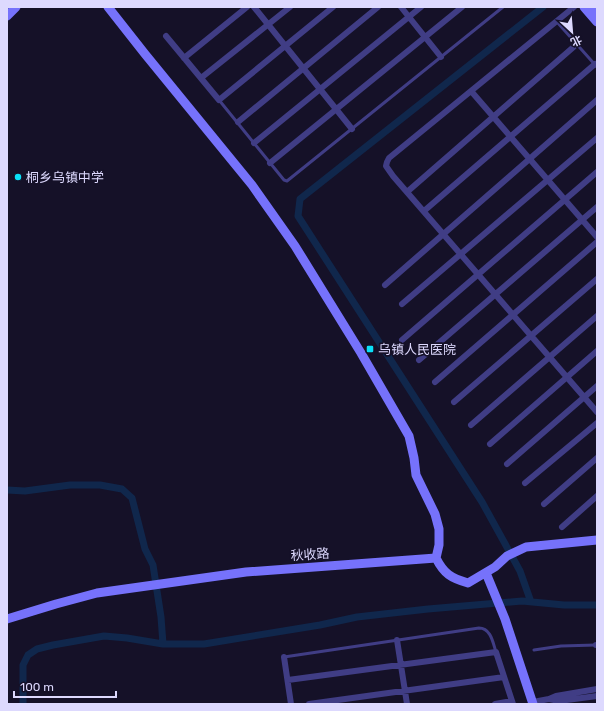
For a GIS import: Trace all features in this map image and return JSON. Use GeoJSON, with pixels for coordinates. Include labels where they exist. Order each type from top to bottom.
{"type":"FeatureCollection","features":[{"type":"Feature","properties":{"kind":"street"},"geometry":{"type":"LineString","coordinates":[[7,16],[16,7]]}},
{"type":"Feature","properties":{"kind":"street"},"geometry":{"type":"LineString","coordinates":[[108,7],[144,54],[252,185],[296,246],[365,360],[409,436],[416,475],[435,514],[439,529],[439,545],[436,558],[441,569],[453,578],[468,583],[495,567],[507,556],[526,547],[597,540]]}},
{"type":"Feature","properties":{"kind":"street"},"geometry":{"type":"LineString","coordinates":[[184,58],[247,7]]}},
{"type":"Feature","properties":{"kind":"street"},"geometry":{"type":"LineString","coordinates":[[254,7],[352,129]]}},
{"type":"Feature","properties":{"kind":"street"},"geometry":{"type":"LineString","coordinates":[[201,78],[290,7]]}},
{"type":"Feature","properties":{"kind":"street"},"geometry":{"type":"LineString","coordinates":[[166,36],[220,100],[333,7]]}},
{"type":"Feature","properties":{"kind":"street"},"geometry":{"type":"LineString","coordinates":[[238,122],[378,7]]}},
{"type":"Feature","properties":{"kind":"street"},"geometry":{"type":"LineString","coordinates":[[401,7],[441,57]]}},
{"type":"Feature","properties":{"kind":"street"},"geometry":{"type":"LineString","coordinates":[[254,142],[421,7]]}},
{"type":"Feature","properties":{"kind":"street"},"geometry":{"type":"LineString","coordinates":[[270,163],[462,7]]}},
{"type":"Feature","properties":{"kind":"street"},"geometry":{"type":"LineString","coordinates":[[574,7],[387,162],[386,166],[597,412]]}},
{"type":"Feature","properties":{"kind":"street"},"geometry":{"type":"LineString","coordinates":[[584,7],[597,22]]}},
{"type":"Feature","properties":{"kind":"street"},"geometry":{"type":"LineString","coordinates":[[594,7],[597,10]]}},
{"type":"Feature","properties":{"kind":"street"},"geometry":{"type":"LineString","coordinates":[[407,192],[577,44]]}},
{"type":"Feature","properties":{"kind":"street"},"geometry":{"type":"LineString","coordinates":[[424,211],[596,66]]}},
{"type":"Feature","properties":{"kind":"street"},"geometry":{"type":"LineString","coordinates":[[471,91],[597,237]]}},
{"type":"Feature","properties":{"kind":"street"},"geometry":{"type":"LineString","coordinates":[[385,285],[597,100]]}},
{"type":"Feature","properties":{"kind":"street"},"geometry":{"type":"LineString","coordinates":[[402,304],[597,138]]}},
{"type":"Feature","properties":{"kind":"street"},"geometry":{"type":"LineString","coordinates":[[402,340],[597,172]]}},
{"type":"Feature","properties":{"kind":"street"},"geometry":{"type":"LineString","coordinates":[[419,360],[597,207]]}},
{"type":"Feature","properties":{"kind":"street"},"geometry":{"type":"LineString","coordinates":[[435,382],[597,242]]}},
{"type":"Feature","properties":{"kind":"street"},"geometry":{"type":"LineString","coordinates":[[454,402],[597,279]]}},
{"type":"Feature","properties":{"kind":"street"},"geometry":{"type":"LineString","coordinates":[[471,425],[597,316]]}},
{"type":"Feature","properties":{"kind":"street"},"geometry":{"type":"LineString","coordinates":[[490,444],[597,351]]}},
{"type":"Feature","properties":{"kind":"street"},"geometry":{"type":"LineString","coordinates":[[507,464],[597,386]]}},
{"type":"Feature","properties":{"kind":"street"},"geometry":{"type":"LineString","coordinates":[[525,483],[597,422]]}},
{"type":"Feature","properties":{"kind":"street"},"geometry":{"type":"LineString","coordinates":[[544,504],[597,458]]}},
{"type":"Feature","properties":{"kind":"street"},"geometry":{"type":"LineString","coordinates":[[562,527],[597,496]]}},
{"type":"Feature","properties":{"kind":"street","name":"秋收路"},"geometry":{"type":"LineString","coordinates":[[7,619],[56,604],[104,592],[246,572],[436,558]]}},
{"type":"Feature","properties":{"kind":"street"},"geometry":{"type":"LineString","coordinates":[[486,573],[505,619],[533,703],[556,696],[597,689]]}},
{"type":"Feature","properties":{"kind":"street"},"geometry":{"type":"LineString","coordinates":[[398,640],[407,704]]}},
{"type":"Feature","properties":{"kind":"street"},"geometry":{"type":"LineString","coordinates":[[288,680],[496,652],[512,703],[495,704]]}},
{"type":"Feature","properties":{"kind":"street"},"geometry":{"type":"LineString","coordinates":[[284,657],[291,704]]}},
{"type":"Feature","properties":{"kind":"street"},"geometry":{"type":"LineString","coordinates":[[309,704],[504,677]]}},
{"type":"Feature","properties":{"kind":"street"},"geometry":{"type":"LineString","coordinates":[[549,699],[559,701],[597,696]]}},
{"type":"Feature","properties":{"kind":"lane"},"geometry":{"type":"LineString","coordinates":[[220,100],[284,180],[287,181],[503,7]]}},
{"type":"Feature","properties":{"kind":"lane"},"geometry":{"type":"LineString","coordinates":[[557,21],[596,66]]}},
{"type":"Feature","properties":{"kind":"lane"},"geometry":{"type":"LineString","coordinates":[[284,657],[484,628],[488,630],[496,652]]}},
{"type":"Feature","properties":{"kind":"lane"},"geometry":{"type":"LineString","coordinates":[[534,650],[567,646],[596,645]]}},
{"type":"Feature","properties":{"kind":"waterway"},"geometry":{"type":"LineString","coordinates":[[531,602],[520,571],[482,502],[298,216],[300,199],[543,7]]}},
{"type":"Feature","properties":{"kind":"waterway"},"geometry":{"type":"LineString","coordinates":[[7,490],[25,491],[70,485],[100,485],[122,489],[132,498],[145,549],[153,565],[161,617],[163,644]]}},
{"type":"Feature","properties":{"kind":"waterway"},"geometry":{"type":"LineString","coordinates":[[23,704],[23,665],[28,655],[37,649],[104,636],[163,644],[204,644],[320,625],[357,617],[428,609],[522,601],[564,605],[597,605]]}},
{"type":"Feature","properties":{"kind":"place","name":"桐乡乌镇中学"},"geometry":{"type":"Point","coordinates":[18,177]}},
{"type":"Feature","properties":{"kind":"place","name":"乌镇人民医院"},"geometry":{"type":"Point","coordinates":[370,349]}}]}
